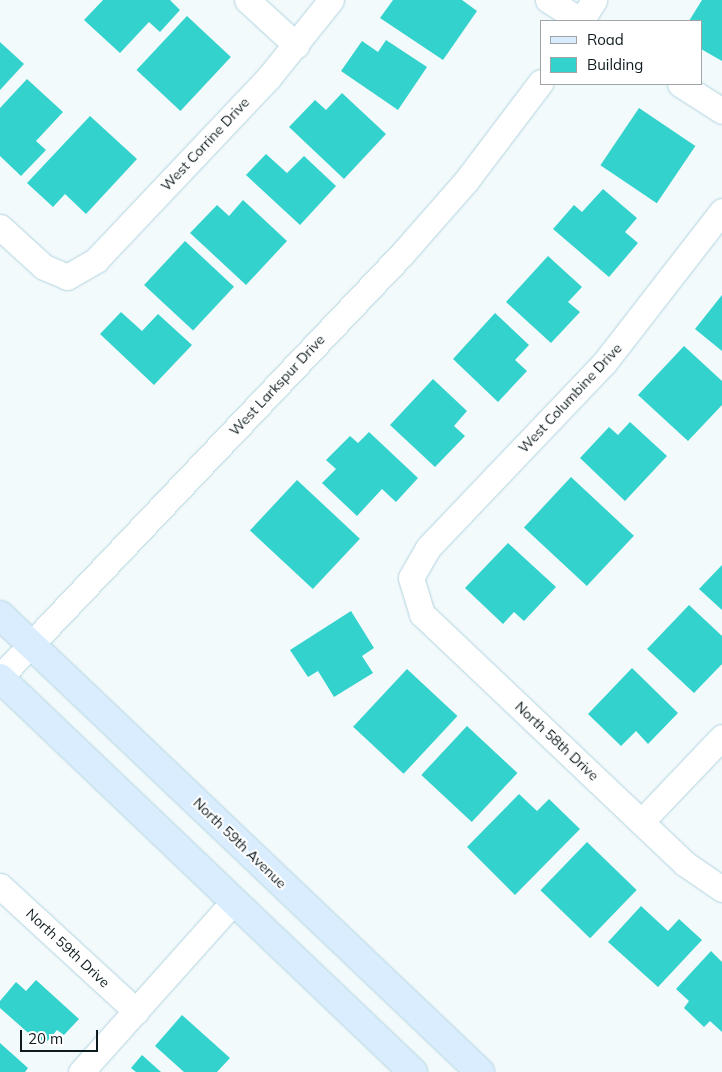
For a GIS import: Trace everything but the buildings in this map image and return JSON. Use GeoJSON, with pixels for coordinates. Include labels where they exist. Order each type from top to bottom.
{"type":"FeatureCollection","features":[{"type":"Feature","properties":{"kind":"main road","name":"North 59th Avenue"},"geometry":{"type":"LineString","coordinates":[[0,615],[480,1072]]}},
{"type":"Feature","properties":{"kind":"main road"},"geometry":{"type":"LineString","coordinates":[[0,678],[413,1072]]}},
{"type":"Feature","properties":{"kind":"street"},"geometry":{"type":"LineString","coordinates":[[247,0],[296,45]]}},
{"type":"Feature","properties":{"kind":"street","name":"West Corrine Drive"},"geometry":{"type":"LineString","coordinates":[[0,227],[44,267],[68,277],[96,260],[296,45],[331,0]]}},
{"type":"Feature","properties":{"kind":"street"},"geometry":{"type":"LineString","coordinates":[[548,0],[580,20]]}},
{"type":"Feature","properties":{"kind":"street"},"geometry":{"type":"LineString","coordinates":[[583,20],[594,0]]}},
{"type":"Feature","properties":{"kind":"street","name":"West Larkspur Drive"},"geometry":{"type":"LineString","coordinates":[[0,678],[401,255],[472,174],[540,83]]}},
{"type":"Feature","properties":{"kind":"street"},"geometry":{"type":"LineString","coordinates":[[682,85],[722,110]]}},
{"type":"Feature","properties":{"kind":"street","name":"West Columbine Drive"},"geometry":{"type":"LineString","coordinates":[[411,578],[428,548],[604,363],[722,211]]}},
{"type":"Feature","properties":{"kind":"street","name":"North 58th Drive"},"geometry":{"type":"LineString","coordinates":[[411,578],[422,614],[684,864],[722,889]]}},
{"type":"Feature","properties":{"kind":"street"},"geometry":{"type":"LineString","coordinates":[[641,822],[722,737]]}},
{"type":"Feature","properties":{"kind":"street","name":"North 59th Drive"},"geometry":{"type":"LineString","coordinates":[[0,886],[136,1011]]}},
{"type":"Feature","properties":{"kind":"street"},"geometry":{"type":"LineString","coordinates":[[81,1072],[233,902]]}}]}
